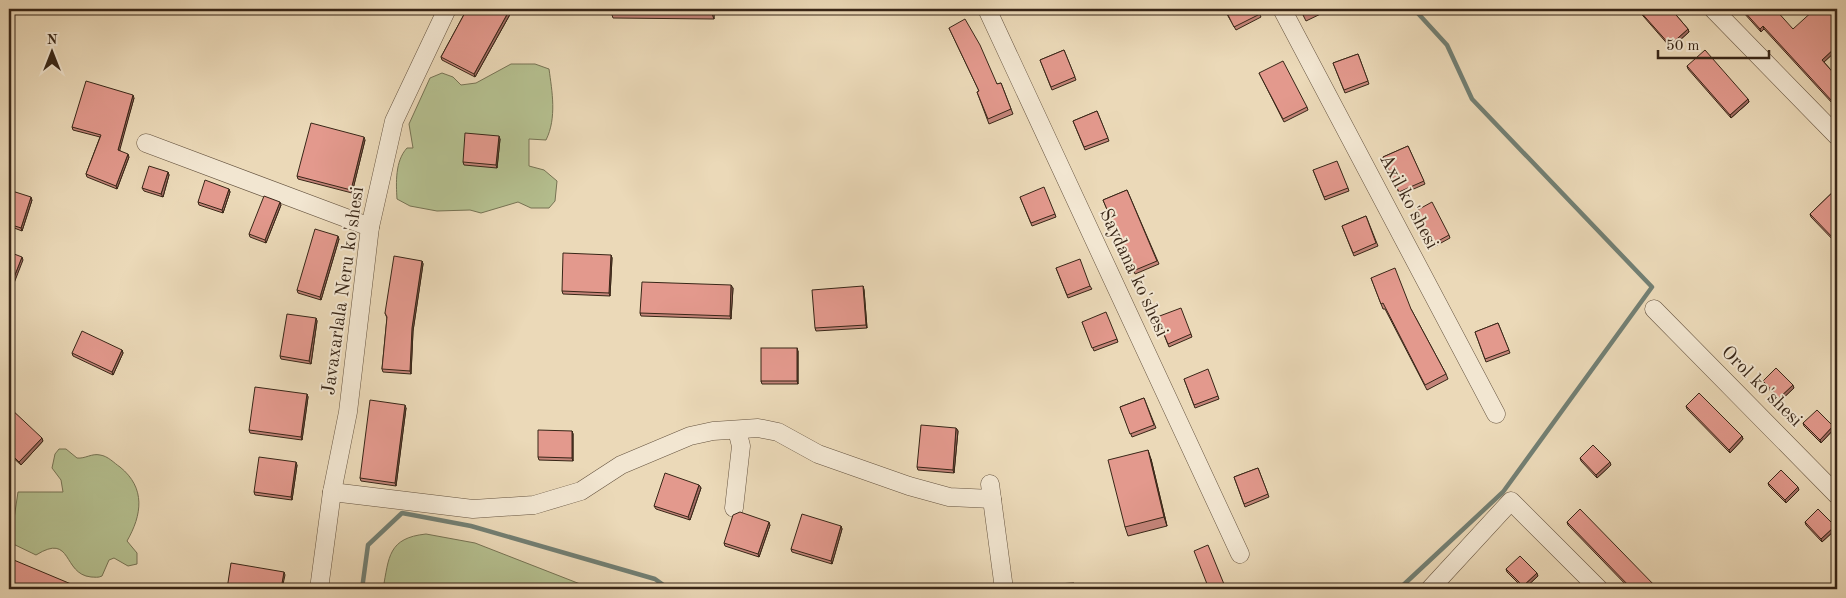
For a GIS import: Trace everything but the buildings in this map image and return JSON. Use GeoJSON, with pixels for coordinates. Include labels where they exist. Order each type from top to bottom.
{"type":"FeatureCollection","features":[{"type":"Feature","properties":{"kind":"street","name":"Javaxarlala Neru ko'shesi"},"geometry":{"type":"LineString","coordinates":[[319,589],[332,492],[348,412],[370,227],[394,121],[447,9]]}},
{"type":"Feature","properties":{"kind":"street","name":"Saydana ko'shesi"},"geometry":{"type":"LineString","coordinates":[[987,9],[1240,554]]}},
{"type":"Feature","properties":{"kind":"street","name":"Axil ko'shesi"},"geometry":{"type":"LineString","coordinates":[[1282,9],[1496,414]]}},
{"type":"Feature","properties":{"kind":"street"},"geometry":{"type":"LineString","coordinates":[[1713,9],[1837,136]]}},
{"type":"Feature","properties":{"kind":"street"},"geometry":{"type":"LineString","coordinates":[[146,143],[370,227]]}},
{"type":"Feature","properties":{"kind":"street","name":"Orol ko'shesi"},"geometry":{"type":"LineString","coordinates":[[1654,309],[1837,495]]}},
{"type":"Feature","properties":{"kind":"street"},"geometry":{"type":"LineString","coordinates":[[332,492],[473,509],[534,505],[582,491],[621,465],[690,436],[713,430],[758,428],[778,432],[818,454],[909,486],[949,497],[991,491],[1004,589]]}},
{"type":"Feature","properties":{"kind":"street"},"geometry":{"type":"LineString","coordinates":[[734,508],[741,446],[737,430]]}},
{"type":"Feature","properties":{"kind":"street"},"geometry":{"type":"LineString","coordinates":[[1430,589],[1511,501],[1599,589]]}},
{"type":"Feature","properties":{"kind":"green space"},"geometry":{"type":"Polygon","coordinates":[[[511,64],[535,64],[549,69],[553,104],[552,123],[546,140],[529,139],[529,166],[544,170],[557,181],[555,201],[549,208],[531,208],[518,202],[481,213],[470,210],[437,211],[410,206],[397,199],[400,159],[407,148],[413,148],[409,124],[430,78],[442,73],[453,77],[461,85],[476,83],[511,64]]]}},
{"type":"Feature","properties":{"kind":"green space"},"geometry":{"type":"Polygon","coordinates":[[[59,449],[66,449],[77,458],[94,455],[103,456],[111,460],[128,475],[138,493],[139,502],[136,521],[127,541],[137,553],[137,564],[128,566],[114,558],[109,560],[102,576],[91,577],[75,569],[62,551],[56,548],[48,549],[36,555],[9,542],[9,528],[14,519],[18,492],[63,492],[61,480],[52,468],[55,454],[59,449]]]}},
{"type":"Feature","properties":{"kind":"green space"},"geometry":{"type":"Polygon","coordinates":[[[426,534],[475,543],[593,589],[383,589],[392,551],[404,540],[426,534]]]}},
{"type":"Feature","properties":{"kind":"waterway"},"geometry":{"type":"LineString","coordinates":[[1399,589],[1503,492],[1652,287],[1472,99],[1447,45],[1414,9]]}},
{"type":"Feature","properties":{"kind":"waterway"},"geometry":{"type":"LineString","coordinates":[[362,589],[368,545],[402,513],[471,526],[655,579],[669,589]]}}]}
